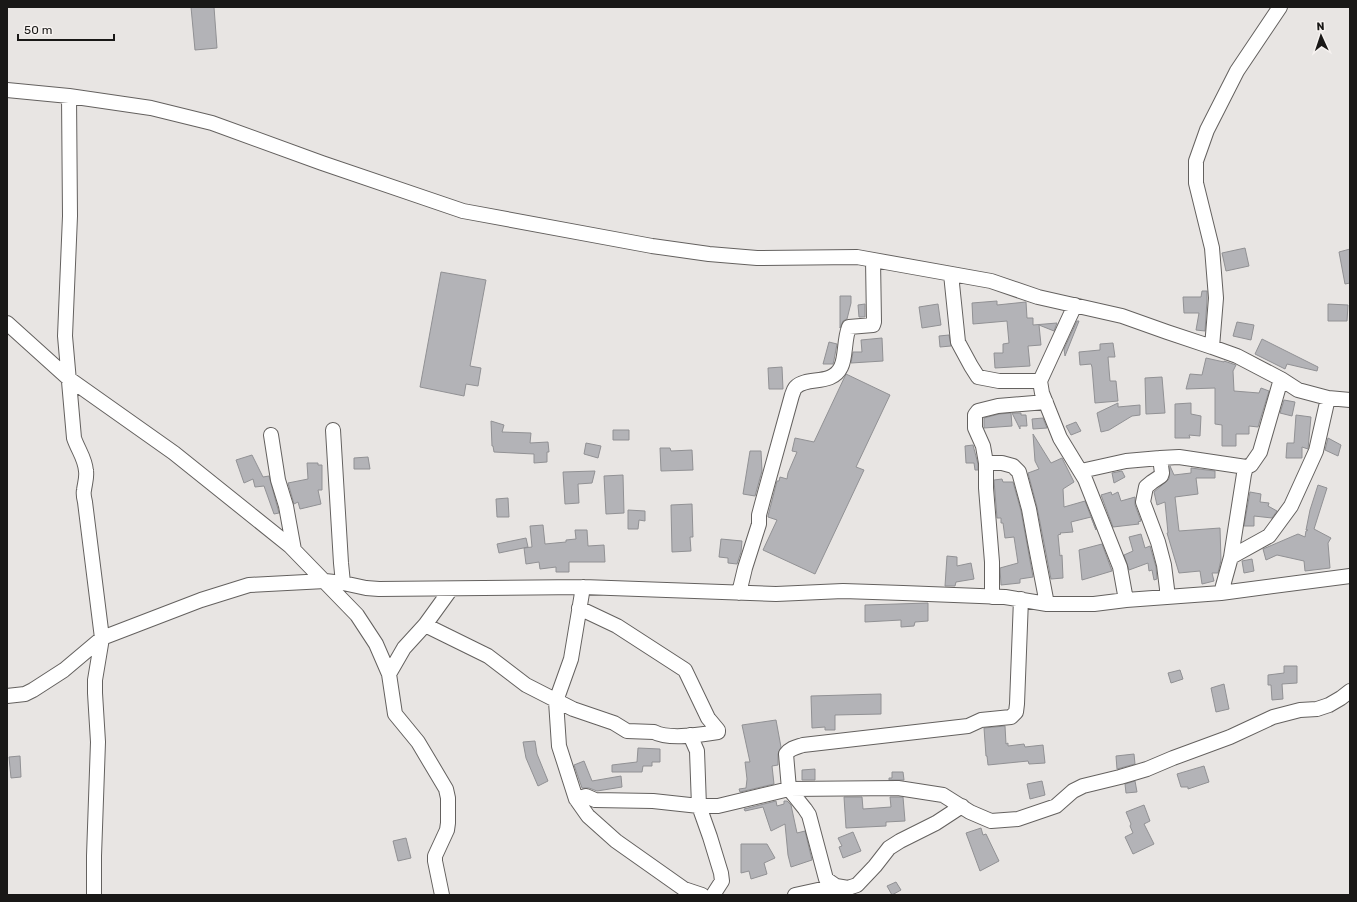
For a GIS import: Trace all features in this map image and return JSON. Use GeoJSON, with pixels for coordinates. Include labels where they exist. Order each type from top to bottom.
{"type":"FeatureCollection","features":[{"type":"Feature","properties":{"kind":"street"},"geometry":{"type":"LineString","coordinates":[[1212,346],[1216,298],[1212,248],[1196,183],[1196,161],[1207,130],[1236,72],[1280,7]]}},
{"type":"Feature","properties":{"kind":"street"},"geometry":{"type":"LineString","coordinates":[[7,90],[69,96],[151,108],[212,123],[322,163],[463,211],[652,246],[709,254],[757,258],[856,257],[991,281],[1038,297],[1122,316],[1166,332],[1212,346],[1237,356],[1281,379],[1298,390],[1328,398],[1350,400]]}},
{"type":"Feature","properties":{"kind":"street"},"geometry":{"type":"LineString","coordinates":[[69,96],[70,216],[65,336],[74,438],[82,455],[86,470],[84,491],[85,502],[102,638],[95,680],[98,742],[94,895]]}},
{"type":"Feature","properties":{"kind":"street"},"geometry":{"type":"LineString","coordinates":[[739,593],[759,524],[759,515],[792,395],[796,386],[832,378],[841,367],[845,339],[849,327],[873,325],[873,260]]}},
{"type":"Feature","properties":{"kind":"street"},"geometry":{"type":"LineString","coordinates":[[951,274],[958,342],[978,377],[999,381],[1040,381]]}},
{"type":"Feature","properties":{"kind":"street"},"geometry":{"type":"LineString","coordinates":[[1075,305],[1040,381],[1042,393],[1060,438],[1081,471],[1120,567],[1126,600]]}},
{"type":"Feature","properties":{"kind":"street"},"geometry":{"type":"LineString","coordinates":[[7,323],[68,378],[174,453],[294,550],[357,615],[376,644],[389,674],[395,714],[418,742],[446,789],[448,798],[447,830],[434,861],[442,895]]}},
{"type":"Feature","properties":{"kind":"street"},"geometry":{"type":"LineString","coordinates":[[1081,471],[1126,461],[1179,457],[1246,467],[1251,465],[1260,452],[1281,379]]}},
{"type":"Feature","properties":{"kind":"street"},"geometry":{"type":"LineString","coordinates":[[1231,558],[1269,536],[1290,506],[1316,451],[1328,398]]}},
{"type":"Feature","properties":{"kind":"street"},"geometry":{"type":"LineString","coordinates":[[992,597],[992,562],[986,488],[986,463],[983,446],[975,428],[976,413],[998,406],[1046,402]]}},
{"type":"Feature","properties":{"kind":"street"},"geometry":{"type":"LineString","coordinates":[[333,430],[343,583]]}},
{"type":"Feature","properties":{"kind":"street"},"geometry":{"type":"LineString","coordinates":[[271,435],[278,480],[286,506],[294,550]]}},
{"type":"Feature","properties":{"kind":"street"},"geometry":{"type":"LineString","coordinates":[[1160,458],[1161,476],[1146,487],[1143,502],[1158,542],[1164,565],[1167,597]]}},
{"type":"Feature","properties":{"kind":"street"},"geometry":{"type":"LineString","coordinates":[[986,463],[1002,463],[1013,466],[1019,472],[1029,509],[1048,604]]}},
{"type":"Feature","properties":{"kind":"street"},"geometry":{"type":"LineString","coordinates":[[1221,593],[1231,558],[1246,467]]}},
{"type":"Feature","properties":{"kind":"street"},"geometry":{"type":"LineString","coordinates":[[7,696],[25,694],[33,690],[64,670],[102,638],[201,600],[249,585],[324,581],[379,589],[583,587],[776,594],[851,592],[992,597],[1021,599],[1048,604],[1094,604],[1126,600],[1221,593],[1350,576]]}},
{"type":"Feature","properties":{"kind":"street"},"geometry":{"type":"LineString","coordinates":[[583,587],[571,659],[556,702],[559,746],[576,799],[588,816],[616,841],[684,888],[702,895]]}},
{"type":"Feature","properties":{"kind":"street"},"geometry":{"type":"LineString","coordinates":[[389,674],[404,648],[426,625],[451,589]]}},
{"type":"Feature","properties":{"kind":"street"},"geometry":{"type":"LineString","coordinates":[[837,891],[826,879],[805,808],[789,789],[786,754],[794,747],[968,726],[981,720],[1011,717],[1016,712],[1017,704],[1021,599]]}},
{"type":"Feature","properties":{"kind":"street"},"geometry":{"type":"LineString","coordinates":[[426,625],[488,656],[526,685],[556,702],[631,732],[654,732],[671,736],[717,733],[718,731],[708,718],[685,670],[617,626],[579,608]]}},
{"type":"Feature","properties":{"kind":"street"},"geometry":{"type":"LineString","coordinates":[[576,799],[586,796],[597,800],[653,801],[699,806],[718,806],[789,789],[898,788],[943,795],[970,812],[991,821],[1023,818],[1056,806],[1073,791],[1083,786],[1147,769],[1230,737],[1273,717],[1300,710],[1317,709],[1330,705],[1350,691]]}},
{"type":"Feature","properties":{"kind":"street"},"geometry":{"type":"LineString","coordinates":[[690,735],[697,751],[699,806],[721,873],[722,881],[713,895]]}},
{"type":"Feature","properties":{"kind":"street"},"geometry":{"type":"LineString","coordinates":[[795,895],[837,891],[857,885],[889,848],[936,823],[962,806]]}},
{"type":"Feature","properties":{"kind":"building"},"geometry":{"type":"Polygon","coordinates":[[[191,7],[214,7],[217,48],[195,50],[191,7]]]}},
{"type":"Feature","properties":{"kind":"building"},"geometry":{"type":"Polygon","coordinates":[[[1245,248],[1249,266],[1226,271],[1222,253],[1245,248]]]}},
{"type":"Feature","properties":{"kind":"building"},"geometry":{"type":"Polygon","coordinates":[[[1350,249],[1350,283],[1345,284],[1339,252],[1350,249]]]}},
{"type":"Feature","properties":{"kind":"building"},"geometry":{"type":"Polygon","coordinates":[[[441,272],[486,280],[470,366],[481,368],[478,386],[466,384],[464,396],[420,387],[441,272]]]}},
{"type":"Feature","properties":{"kind":"building"},"geometry":{"type":"Polygon","coordinates":[[[1202,291],[1207,291],[1205,331],[1196,330],[1199,313],[1184,313],[1183,297],[1201,297],[1202,291]]]}},
{"type":"Feature","properties":{"kind":"building"},"geometry":{"type":"Polygon","coordinates":[[[840,296],[851,296],[851,303],[847,319],[843,321],[840,328],[840,296]]]}},
{"type":"Feature","properties":{"kind":"building"},"geometry":{"type":"Polygon","coordinates":[[[997,301],[997,305],[1026,302],[1027,318],[1033,318],[1033,325],[1057,323],[1054,331],[1039,325],[1041,345],[1028,346],[1030,366],[995,368],[994,353],[1003,353],[1003,344],[1009,343],[1007,321],[973,324],[972,303],[997,301]]]}},
{"type":"Feature","properties":{"kind":"building"},"geometry":{"type":"Polygon","coordinates":[[[865,304],[865,317],[859,317],[858,305],[865,304]]]}},
{"type":"Feature","properties":{"kind":"building"},"geometry":{"type":"Polygon","coordinates":[[[938,304],[941,325],[922,328],[919,307],[938,304]]]}},
{"type":"Feature","properties":{"kind":"building"},"geometry":{"type":"Polygon","coordinates":[[[1328,304],[1348,305],[1347,321],[1328,321],[1328,304]]]}},
{"type":"Feature","properties":{"kind":"building"},"geometry":{"type":"Polygon","coordinates":[[[1077,321],[1079,321],[1065,356],[1064,349],[1077,321]]]}},
{"type":"Feature","properties":{"kind":"building"},"geometry":{"type":"Polygon","coordinates":[[[1237,322],[1254,325],[1251,340],[1233,336],[1237,322]]]}},
{"type":"Feature","properties":{"kind":"building"},"geometry":{"type":"Polygon","coordinates":[[[949,335],[951,346],[940,347],[939,336],[949,335]]]}},
{"type":"Feature","properties":{"kind":"building"},"geometry":{"type":"Polygon","coordinates":[[[882,338],[883,361],[851,363],[853,352],[862,352],[861,340],[882,338]]]}},
{"type":"Feature","properties":{"kind":"building"},"geometry":{"type":"Polygon","coordinates":[[[1262,339],[1318,367],[1317,371],[1287,364],[1285,369],[1255,354],[1262,339]]]}},
{"type":"Feature","properties":{"kind":"building"},"geometry":{"type":"Polygon","coordinates":[[[829,342],[837,344],[833,364],[823,364],[829,342]]]}},
{"type":"Feature","properties":{"kind":"building"},"geometry":{"type":"Polygon","coordinates":[[[1113,343],[1115,357],[1108,357],[1110,381],[1116,381],[1118,401],[1095,403],[1092,367],[1091,364],[1080,365],[1079,352],[1100,350],[1100,344],[1113,343]]]}},
{"type":"Feature","properties":{"kind":"building"},"geometry":{"type":"Polygon","coordinates":[[[1206,358],[1236,365],[1233,371],[1234,391],[1259,393],[1261,388],[1269,391],[1258,427],[1249,426],[1249,434],[1236,434],[1236,446],[1222,446],[1222,425],[1215,424],[1215,388],[1186,389],[1190,374],[1202,375],[1206,358]]]}},
{"type":"Feature","properties":{"kind":"building"},"geometry":{"type":"Polygon","coordinates":[[[782,367],[783,389],[769,389],[768,368],[782,367]]]}},
{"type":"Feature","properties":{"kind":"building"},"geometry":{"type":"Polygon","coordinates":[[[846,374],[890,395],[856,467],[864,470],[815,574],[763,550],[777,520],[768,516],[777,481],[779,481],[780,477],[787,479],[797,452],[792,451],[795,438],[814,442],[846,374]]]}},
{"type":"Feature","properties":{"kind":"building"},"geometry":{"type":"Polygon","coordinates":[[[1162,377],[1165,413],[1146,414],[1145,378],[1162,377]]]}},
{"type":"Feature","properties":{"kind":"building"},"geometry":{"type":"Polygon","coordinates":[[[1284,400],[1295,402],[1292,416],[1280,413],[1284,400]]]}},
{"type":"Feature","properties":{"kind":"building"},"geometry":{"type":"Polygon","coordinates":[[[1118,403],[1118,407],[1140,405],[1140,415],[1132,416],[1109,430],[1101,432],[1097,413],[1118,403]]]}},
{"type":"Feature","properties":{"kind":"building"},"geometry":{"type":"Polygon","coordinates":[[[1191,403],[1191,414],[1201,416],[1200,436],[1189,435],[1190,438],[1175,438],[1175,404],[1191,403]]]}},
{"type":"Feature","properties":{"kind":"building"},"geometry":{"type":"Polygon","coordinates":[[[1011,413],[1012,426],[984,428],[984,418],[999,414],[1011,413]]]}},
{"type":"Feature","properties":{"kind":"building"},"geometry":{"type":"Polygon","coordinates":[[[1012,413],[1021,413],[1021,415],[1026,415],[1027,426],[1020,426],[1020,429],[1012,413]]]}},
{"type":"Feature","properties":{"kind":"building"},"geometry":{"type":"Polygon","coordinates":[[[1296,415],[1311,417],[1308,449],[1302,447],[1302,458],[1286,458],[1287,443],[1294,443],[1296,415]]]}},
{"type":"Feature","properties":{"kind":"building"},"geometry":{"type":"Polygon","coordinates":[[[1043,418],[1047,428],[1033,429],[1032,419],[1043,418]]]}},
{"type":"Feature","properties":{"kind":"building"},"geometry":{"type":"Polygon","coordinates":[[[491,421],[504,425],[502,432],[531,433],[530,443],[548,442],[549,452],[547,452],[547,462],[534,463],[534,454],[494,452],[492,446],[491,421]]]}},
{"type":"Feature","properties":{"kind":"building"},"geometry":{"type":"Polygon","coordinates":[[[1076,422],[1081,431],[1071,435],[1066,426],[1076,422]]]}},
{"type":"Feature","properties":{"kind":"building"},"geometry":{"type":"Polygon","coordinates":[[[613,430],[629,430],[629,440],[613,440],[613,430]]]}},
{"type":"Feature","properties":{"kind":"building"},"geometry":{"type":"Polygon","coordinates":[[[1033,434],[1051,463],[1062,458],[1074,482],[1063,489],[1064,507],[1085,501],[1096,530],[1091,517],[1071,522],[1073,532],[1060,533],[1061,534],[1058,535],[1060,556],[1062,555],[1063,578],[1051,579],[1037,507],[1028,473],[1039,469],[1035,461],[1033,434]]]}},
{"type":"Feature","properties":{"kind":"building"},"geometry":{"type":"Polygon","coordinates":[[[1328,438],[1341,445],[1338,456],[1325,450],[1328,438]]]}},
{"type":"Feature","properties":{"kind":"building"},"geometry":{"type":"Polygon","coordinates":[[[586,443],[601,446],[598,458],[584,454],[586,443]]]}},
{"type":"Feature","properties":{"kind":"building"},"geometry":{"type":"Polygon","coordinates":[[[973,445],[978,470],[975,470],[974,463],[966,463],[965,446],[973,445]]]}},
{"type":"Feature","properties":{"kind":"building"},"geometry":{"type":"Polygon","coordinates":[[[660,448],[670,448],[671,451],[692,450],[693,470],[661,471],[660,448]]]}},
{"type":"Feature","properties":{"kind":"building"},"geometry":{"type":"Polygon","coordinates":[[[750,451],[761,451],[762,471],[755,496],[743,494],[750,451]]]}},
{"type":"Feature","properties":{"kind":"building"},"geometry":{"type":"Polygon","coordinates":[[[252,455],[263,477],[269,476],[279,513],[274,514],[264,486],[255,487],[253,479],[244,483],[236,460],[252,455]]]}},
{"type":"Feature","properties":{"kind":"building"},"geometry":{"type":"Polygon","coordinates":[[[368,457],[370,469],[354,469],[354,458],[368,457]]]}},
{"type":"Feature","properties":{"kind":"building"},"geometry":{"type":"Polygon","coordinates":[[[307,463],[318,463],[318,465],[322,465],[322,490],[318,490],[321,504],[300,509],[298,502],[294,504],[288,483],[308,479],[307,463]]]}},
{"type":"Feature","properties":{"kind":"building"},"geometry":{"type":"Polygon","coordinates":[[[1170,466],[1174,475],[1191,473],[1191,468],[1215,471],[1215,478],[1196,478],[1198,494],[1175,497],[1179,531],[1220,528],[1221,560],[1218,573],[1212,573],[1214,581],[1202,584],[1200,571],[1179,573],[1167,533],[1165,502],[1157,505],[1154,492],[1169,479],[1170,466]]]}},
{"type":"Feature","properties":{"kind":"building"},"geometry":{"type":"Polygon","coordinates":[[[595,471],[592,483],[578,484],[579,503],[565,504],[563,472],[595,471]]]}},
{"type":"Feature","properties":{"kind":"building"},"geometry":{"type":"Polygon","coordinates":[[[1122,471],[1125,477],[1114,483],[1112,473],[1122,471]]]}},
{"type":"Feature","properties":{"kind":"building"},"geometry":{"type":"Polygon","coordinates":[[[623,475],[624,513],[606,514],[604,476],[623,475]]]}},
{"type":"Feature","properties":{"kind":"building"},"geometry":{"type":"Polygon","coordinates":[[[1002,479],[1003,482],[1013,482],[1021,511],[1033,577],[1020,579],[1020,583],[1001,585],[1000,568],[1018,563],[1014,537],[1005,538],[1001,518],[997,518],[994,480],[1002,479]]]}},
{"type":"Feature","properties":{"kind":"building"},"geometry":{"type":"Polygon","coordinates":[[[1318,485],[1327,488],[1314,529],[1331,538],[1328,543],[1330,568],[1305,571],[1304,561],[1277,555],[1266,560],[1263,549],[1298,534],[1305,537],[1306,531],[1308,530],[1306,530],[1310,510],[1318,485]]]}},
{"type":"Feature","properties":{"kind":"building"},"geometry":{"type":"Polygon","coordinates":[[[1111,492],[1112,495],[1118,492],[1121,501],[1135,497],[1135,505],[1141,521],[1138,522],[1139,524],[1113,527],[1101,495],[1111,492]]]}},
{"type":"Feature","properties":{"kind":"building"},"geometry":{"type":"Polygon","coordinates":[[[1250,492],[1261,494],[1260,502],[1269,503],[1268,506],[1277,511],[1272,518],[1254,516],[1254,526],[1244,526],[1250,492]]]}},
{"type":"Feature","properties":{"kind":"building"},"geometry":{"type":"Polygon","coordinates":[[[508,498],[509,517],[497,517],[496,499],[508,498]]]}},
{"type":"Feature","properties":{"kind":"building"},"geometry":{"type":"Polygon","coordinates":[[[692,504],[693,537],[690,537],[691,551],[672,552],[671,505],[692,504]]]}},
{"type":"Feature","properties":{"kind":"building"},"geometry":{"type":"Polygon","coordinates":[[[628,510],[645,511],[645,521],[639,520],[638,529],[628,529],[628,510]]]}},
{"type":"Feature","properties":{"kind":"building"},"geometry":{"type":"Polygon","coordinates":[[[543,525],[545,544],[566,542],[566,540],[576,539],[575,530],[587,530],[588,546],[604,545],[605,562],[569,562],[569,572],[556,572],[556,567],[540,569],[539,562],[526,564],[524,548],[532,547],[530,526],[543,525]]]}},
{"type":"Feature","properties":{"kind":"building"},"geometry":{"type":"Polygon","coordinates":[[[1141,534],[1145,548],[1150,546],[1156,567],[1157,579],[1154,580],[1152,570],[1149,571],[1148,563],[1129,570],[1124,555],[1133,551],[1129,537],[1141,534]]]}},
{"type":"Feature","properties":{"kind":"building"},"geometry":{"type":"Polygon","coordinates":[[[526,538],[528,547],[499,553],[497,544],[526,538]]]}},
{"type":"Feature","properties":{"kind":"building"},"geometry":{"type":"Polygon","coordinates":[[[721,539],[742,541],[741,552],[737,564],[728,563],[728,558],[719,557],[721,539]]]}},
{"type":"Feature","properties":{"kind":"building"},"geometry":{"type":"Polygon","coordinates":[[[1102,544],[1112,571],[1082,580],[1079,550],[1102,544]]]}},
{"type":"Feature","properties":{"kind":"building"},"geometry":{"type":"Polygon","coordinates":[[[947,556],[957,557],[957,566],[971,563],[974,579],[956,582],[955,586],[945,586],[947,556]]]}},
{"type":"Feature","properties":{"kind":"building"},"geometry":{"type":"Polygon","coordinates":[[[1252,559],[1254,571],[1244,573],[1242,561],[1252,559]]]}},
{"type":"Feature","properties":{"kind":"building"},"geometry":{"type":"Polygon","coordinates":[[[928,603],[928,621],[915,622],[914,626],[901,627],[901,620],[865,622],[865,605],[928,603]]]}},
{"type":"Feature","properties":{"kind":"building"},"geometry":{"type":"Polygon","coordinates":[[[1284,666],[1297,666],[1297,683],[1282,684],[1283,699],[1272,700],[1271,685],[1268,685],[1268,675],[1284,673],[1284,666]]]}},
{"type":"Feature","properties":{"kind":"building"},"geometry":{"type":"Polygon","coordinates":[[[1180,670],[1183,679],[1171,683],[1168,673],[1180,670]]]}},
{"type":"Feature","properties":{"kind":"building"},"geometry":{"type":"Polygon","coordinates":[[[1224,684],[1229,709],[1216,712],[1211,688],[1224,684]]]}},
{"type":"Feature","properties":{"kind":"building"},"geometry":{"type":"Polygon","coordinates":[[[881,694],[881,714],[835,715],[835,730],[825,730],[825,727],[812,728],[811,696],[881,694]]]}},
{"type":"Feature","properties":{"kind":"building"},"geometry":{"type":"Polygon","coordinates":[[[776,720],[781,747],[778,754],[778,765],[772,766],[774,784],[740,792],[739,789],[746,788],[747,779],[745,762],[750,762],[742,725],[776,720]]]}},
{"type":"Feature","properties":{"kind":"building"},"geometry":{"type":"Polygon","coordinates":[[[1005,726],[1006,744],[1008,743],[1008,746],[1024,744],[1025,747],[1043,745],[1045,763],[1029,764],[1028,761],[988,765],[984,728],[1005,726]]]}},
{"type":"Feature","properties":{"kind":"building"},"geometry":{"type":"Polygon","coordinates":[[[535,741],[537,754],[548,781],[538,786],[526,758],[523,742],[535,741]]]}},
{"type":"Feature","properties":{"kind":"building"},"geometry":{"type":"Polygon","coordinates":[[[638,748],[660,749],[660,762],[652,762],[652,766],[643,766],[642,772],[612,772],[612,765],[637,762],[638,748]]]}},
{"type":"Feature","properties":{"kind":"building"},"geometry":{"type":"Polygon","coordinates":[[[1134,754],[1135,764],[1117,769],[1116,756],[1134,754]]]}},
{"type":"Feature","properties":{"kind":"building"},"geometry":{"type":"Polygon","coordinates":[[[20,756],[21,777],[11,778],[9,757],[20,756]]]}},
{"type":"Feature","properties":{"kind":"building"},"geometry":{"type":"Polygon","coordinates":[[[584,761],[592,781],[621,776],[622,787],[597,791],[589,788],[582,788],[574,765],[584,761]]]}},
{"type":"Feature","properties":{"kind":"building"},"geometry":{"type":"Polygon","coordinates":[[[1204,766],[1209,782],[1188,789],[1188,787],[1181,787],[1177,774],[1204,766]]]}},
{"type":"Feature","properties":{"kind":"building"},"geometry":{"type":"Polygon","coordinates":[[[815,769],[815,780],[802,780],[802,770],[815,769]]]}},
{"type":"Feature","properties":{"kind":"building"},"geometry":{"type":"Polygon","coordinates":[[[892,772],[903,772],[904,780],[889,780],[889,778],[892,778],[892,772]]]}},
{"type":"Feature","properties":{"kind":"building"},"geometry":{"type":"Polygon","coordinates":[[[1042,781],[1045,795],[1030,799],[1027,784],[1042,781]]]}},
{"type":"Feature","properties":{"kind":"building"},"geometry":{"type":"Polygon","coordinates":[[[1135,781],[1137,792],[1126,793],[1125,784],[1135,781]]]}},
{"type":"Feature","properties":{"kind":"building"},"geometry":{"type":"Polygon","coordinates":[[[844,797],[862,797],[863,809],[891,807],[890,797],[903,797],[905,821],[886,822],[886,826],[846,828],[844,797]]]}},
{"type":"Feature","properties":{"kind":"building"},"geometry":{"type":"Polygon","coordinates":[[[776,801],[777,806],[784,804],[784,801],[787,801],[791,805],[797,833],[805,831],[812,860],[791,867],[788,855],[785,824],[771,831],[763,807],[745,811],[744,809],[776,801]]]}},
{"type":"Feature","properties":{"kind":"building"},"geometry":{"type":"Polygon","coordinates":[[[1144,805],[1150,821],[1144,824],[1154,844],[1133,854],[1125,837],[1133,833],[1126,812],[1144,805]]]}},
{"type":"Feature","properties":{"kind":"building"},"geometry":{"type":"Polygon","coordinates":[[[981,828],[983,835],[986,834],[999,861],[980,871],[966,833],[981,828]]]}},
{"type":"Feature","properties":{"kind":"building"},"geometry":{"type":"Polygon","coordinates":[[[853,832],[861,851],[843,858],[839,847],[842,846],[838,838],[853,832]]]}},
{"type":"Feature","properties":{"kind":"building"},"geometry":{"type":"Polygon","coordinates":[[[406,838],[411,858],[398,861],[393,841],[406,838]]]}},
{"type":"Feature","properties":{"kind":"building"},"geometry":{"type":"Polygon","coordinates":[[[741,844],[767,844],[775,858],[764,863],[767,874],[751,879],[749,871],[741,873],[741,844]]]}},
{"type":"Feature","properties":{"kind":"building"},"geometry":{"type":"Polygon","coordinates":[[[896,882],[901,890],[892,895],[887,886],[896,882]]]}}]}
